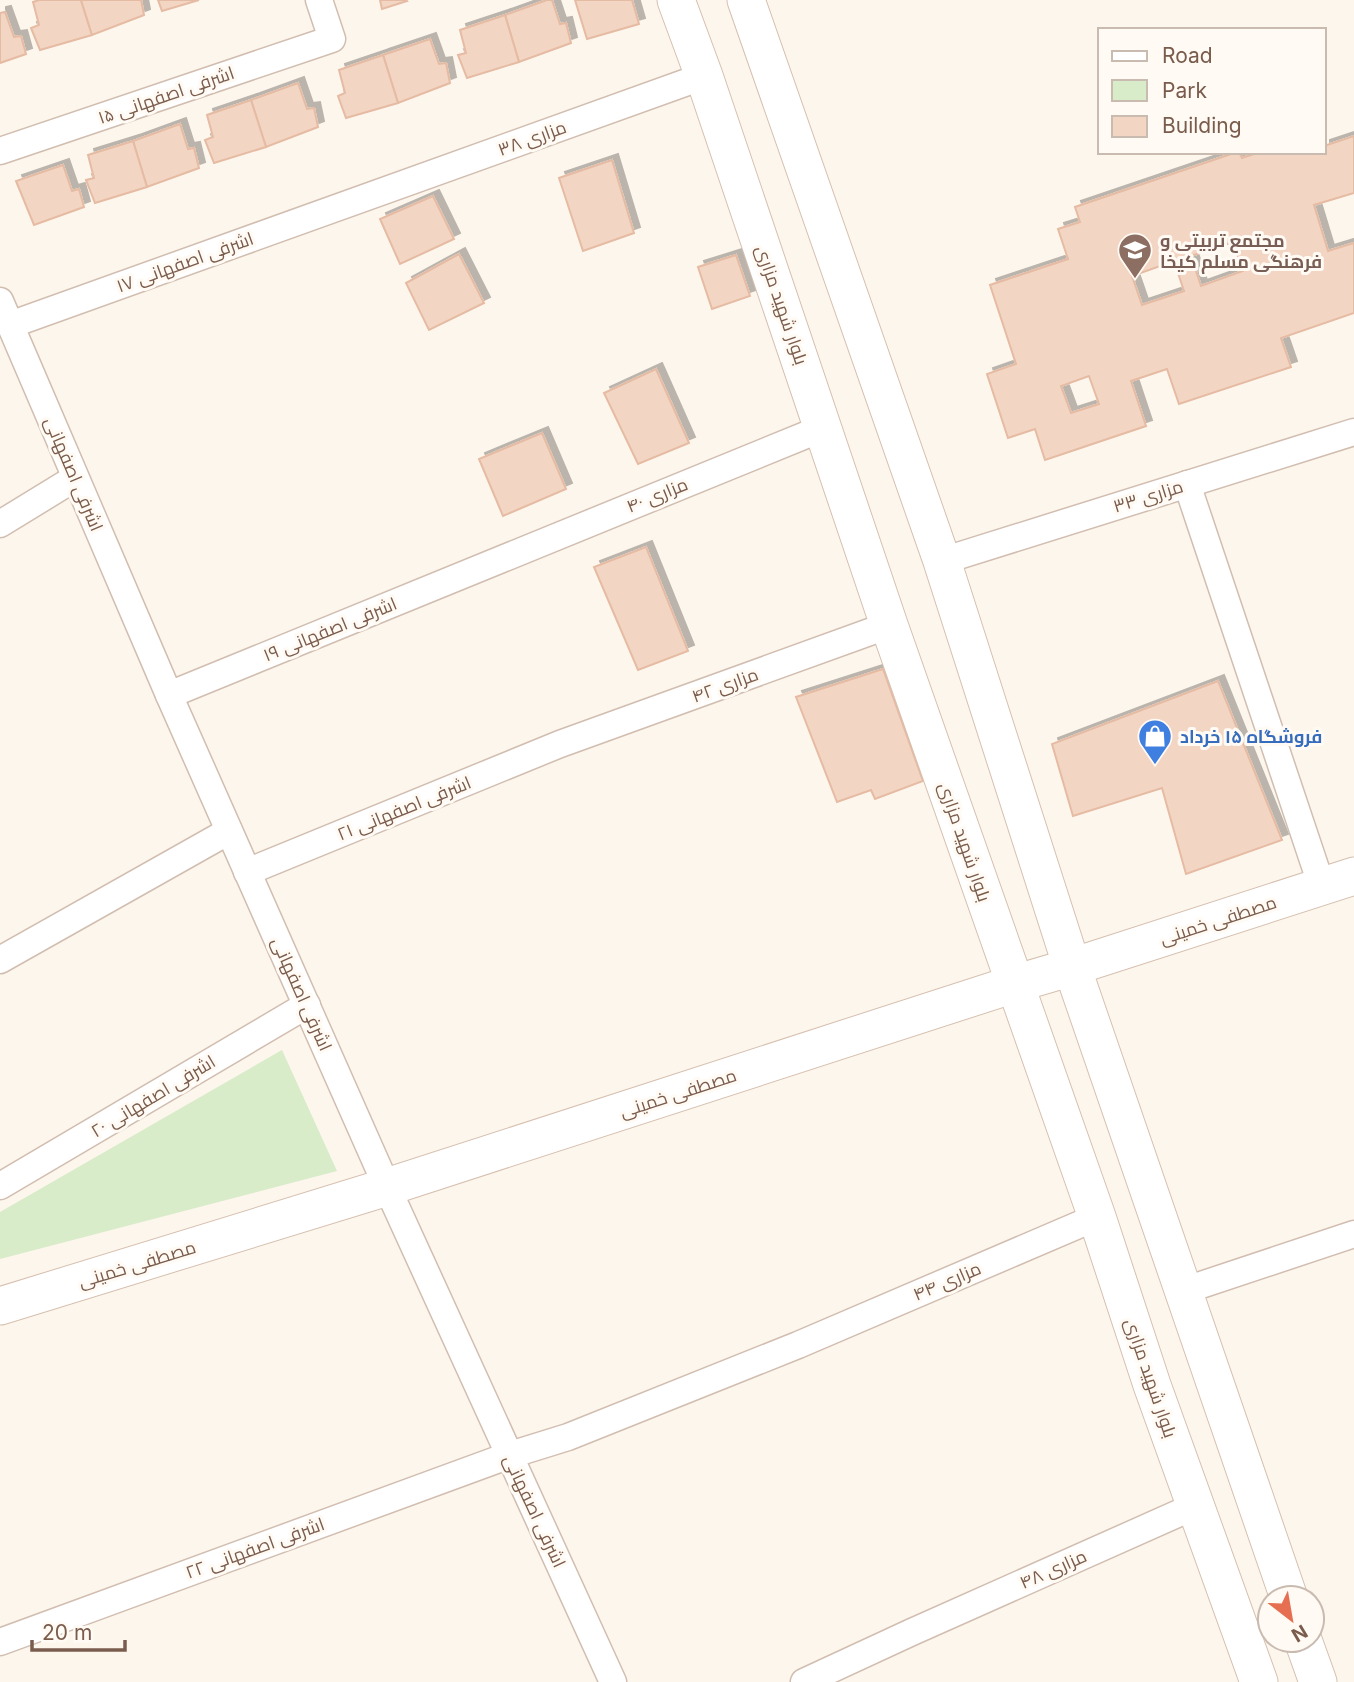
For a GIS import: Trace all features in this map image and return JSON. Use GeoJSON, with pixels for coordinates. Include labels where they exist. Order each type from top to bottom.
{"type":"FeatureCollection","features":[{"type":"Feature","properties":{"kind":"main road","name":"بلوار شهید مزاری"},"geometry":{"type":"LineString","coordinates":[[676,0],[889,625],[1097,1217],[1152,1385],[1259,1682]]}},
{"type":"Feature","properties":{"kind":"main road"},"geometry":{"type":"LineString","coordinates":[[746,0],[942,561],[1072,967],[1284,1584]]}},
{"type":"Feature","properties":{"kind":"main road","name":"مصطفی خمینی"},"geometry":{"type":"LineString","coordinates":[[0,1306],[387,1187],[1338,881]]}},
{"type":"Feature","properties":{"kind":"main road"},"geometry":{"type":"LineString","coordinates":[[1308,1654],[1318,1682]]}},
{"type":"Feature","properties":{"kind":"street","name":"اشرفی اصفهانی ۱۵"},"geometry":{"type":"LineString","coordinates":[[0,151],[332,39],[319,0]]}},
{"type":"Feature","properties":{"kind":"street","name":"مزاری ۳۸"},"geometry":{"type":"LineString","coordinates":[[360,200],[704,76]]}},
{"type":"Feature","properties":{"kind":"street","name":"اشرفی اصفهانی ۱۷"},"geometry":{"type":"LineString","coordinates":[[5,313],[360,200]]}},
{"type":"Feature","properties":{"kind":"street","name":"اشرفی اصفهانی"},"geometry":{"type":"LineString","coordinates":[[5,313],[247,873],[613,1682]]}},
{"type":"Feature","properties":{"kind":"street","name":"مزاری ۴۰"},"geometry":{"type":"LineString","coordinates":[[490,563],[823,428]]}},
{"type":"Feature","properties":{"kind":"street","name":"مزاری ۳۳"},"geometry":{"type":"LineString","coordinates":[[942,561],[1354,432]]}},
{"type":"Feature","properties":{"kind":"street"},"geometry":{"type":"LineString","coordinates":[[0,524],[75,478]]}},
{"type":"Feature","properties":{"kind":"street"},"geometry":{"type":"LineString","coordinates":[[1187,484],[1338,881]]}},
{"type":"Feature","properties":{"kind":"street","name":"اشرفی اصفهانی ۱۹"},"geometry":{"type":"LineString","coordinates":[[169,695],[490,563]]}},
{"type":"Feature","properties":{"kind":"street","name":"مزاری ۴۲"},"geometry":{"type":"LineString","coordinates":[[560,744],[889,625]]}},
{"type":"Feature","properties":{"kind":"street","name":"اشرفی اصفهانی ۲۱"},"geometry":{"type":"LineString","coordinates":[[247,873],[560,744]]}},
{"type":"Feature","properties":{"kind":"street"},"geometry":{"type":"LineString","coordinates":[[0,960],[229,831]]}},
{"type":"Feature","properties":{"kind":"street","name":"اشرفی اصفهانی ۲۰"},"geometry":{"type":"LineString","coordinates":[[0,1186],[307,1005]]}},
{"type":"Feature","properties":{"kind":"street","name":"مزاری ۴۴"},"geometry":{"type":"LineString","coordinates":[[510,1455],[568,1437],[797,1345],[1097,1217]]}},
{"type":"Feature","properties":{"kind":"street"},"geometry":{"type":"LineString","coordinates":[[1183,1291],[1354,1234]]}},
{"type":"Feature","properties":{"kind":"street","name":"اشرفی اصفهانی ۲۲"},"geometry":{"type":"LineString","coordinates":[[0,1642],[510,1455]]}},
{"type":"Feature","properties":{"kind":"street","name":"مزاری ۴۸"},"geometry":{"type":"LineString","coordinates":[[804,1682],[1195,1506]]}},
{"type":"Feature","properties":{"kind":"green space"},"geometry":{"type":"Polygon","coordinates":[[[282,1050],[337,1171],[0,1259],[0,1212],[282,1050]]]}},
{"type":"Feature","properties":{"kind":"building"},"geometry":{"type":"Polygon","coordinates":[[[81,0],[92,35],[40,50],[31,28],[39,25],[33,2],[81,0]]]}},
{"type":"Feature","properties":{"kind":"building"},"geometry":{"type":"Polygon","coordinates":[[[81,0],[141,0],[144,15],[92,35],[81,0]]]}},
{"type":"Feature","properties":{"kind":"building"},"geometry":{"type":"Polygon","coordinates":[[[158,0],[199,0],[162,11],[158,0]]]}},
{"type":"Feature","properties":{"kind":"building"},"geometry":{"type":"Polygon","coordinates":[[[380,0],[406,0],[407,1],[382,9],[380,0]]]}},
{"type":"Feature","properties":{"kind":"building"},"geometry":{"type":"Polygon","coordinates":[[[552,0],[560,24],[566,23],[571,43],[519,62],[505,15],[552,0]]]}},
{"type":"Feature","properties":{"kind":"building"},"geometry":{"type":"Polygon","coordinates":[[[575,0],[632,0],[639,24],[587,39],[575,0]]]}},
{"type":"Feature","properties":{"kind":"building"},"geometry":{"type":"Polygon","coordinates":[[[5,12],[14,37],[21,36],[26,54],[0,63],[0,13],[5,12]]]}},
{"type":"Feature","properties":{"kind":"building"},"geometry":{"type":"Polygon","coordinates":[[[505,15],[519,62],[467,78],[458,55],[466,53],[460,30],[505,15]]]}},
{"type":"Feature","properties":{"kind":"building"},"geometry":{"type":"Polygon","coordinates":[[[430,39],[439,64],[446,63],[450,83],[398,103],[383,55],[430,39]]]}},
{"type":"Feature","properties":{"kind":"building"},"geometry":{"type":"Polygon","coordinates":[[[383,55],[398,103],[346,118],[338,96],[345,93],[339,70],[383,55]]]}},
{"type":"Feature","properties":{"kind":"building"},"geometry":{"type":"Polygon","coordinates":[[[298,83],[307,109],[314,108],[318,127],[266,147],[251,100],[298,83]]]}},
{"type":"Feature","properties":{"kind":"building"},"geometry":{"type":"Polygon","coordinates":[[[251,100],[266,147],[214,163],[205,140],[213,137],[207,115],[251,100]]]}},
{"type":"Feature","properties":{"kind":"building"},"geometry":{"type":"Polygon","coordinates":[[[180,124],[188,149],[194,148],[199,168],[147,187],[133,141],[180,124]]]}},
{"type":"Feature","properties":{"kind":"building"},"geometry":{"type":"Polygon","coordinates":[[[1354,136],[1354,193],[1314,205],[1328,251],[1354,243],[1354,313],[1281,338],[1291,367],[1179,404],[1167,369],[1131,381],[1146,426],[1045,460],[1035,429],[1008,438],[987,374],[1016,364],[990,285],[1068,259],[1058,229],[1080,222],[1075,207],[1231,154],[1240,154],[1242,158],[1254,154],[1326,154],[1326,145],[1354,136]],[[1233,242],[1191,256],[1201,286],[1243,271],[1233,242]],[[1174,261],[1132,276],[1142,305],[1184,291],[1174,261]],[[1089,376],[1061,386],[1071,413],[1099,404],[1089,376]]]}},
{"type":"Feature","properties":{"kind":"building"},"geometry":{"type":"Polygon","coordinates":[[[133,141],[147,187],[95,203],[86,180],[94,178],[88,155],[133,141]]]}},
{"type":"Feature","properties":{"kind":"building"},"geometry":{"type":"Polygon","coordinates":[[[612,160],[634,233],[583,251],[559,178],[612,160]]]}},
{"type":"Feature","properties":{"kind":"building"},"geometry":{"type":"Polygon","coordinates":[[[63,165],[72,191],[79,189],[84,207],[34,225],[16,181],[63,165]]]}},
{"type":"Feature","properties":{"kind":"building"},"geometry":{"type":"Polygon","coordinates":[[[433,196],[454,239],[400,264],[380,219],[433,196]]]}},
{"type":"Feature","properties":{"kind":"building"},"geometry":{"type":"Polygon","coordinates":[[[459,254],[484,303],[429,330],[406,283],[459,254]]]}},
{"type":"Feature","properties":{"kind":"building"},"geometry":{"type":"Polygon","coordinates":[[[736,255],[750,296],[712,309],[698,267],[736,255]]]}},
{"type":"Feature","properties":{"kind":"building"},"geometry":{"type":"Polygon","coordinates":[[[656,369],[689,443],[638,464],[604,393],[656,369]]]}},
{"type":"Feature","properties":{"kind":"building"},"geometry":{"type":"Polygon","coordinates":[[[542,433],[566,489],[503,516],[479,459],[542,433]]]}},
{"type":"Feature","properties":{"kind":"building"},"geometry":{"type":"Polygon","coordinates":[[[646,547],[688,651],[638,670],[594,567],[646,547]]]}},
{"type":"Feature","properties":{"kind":"building"},"geometry":{"type":"Polygon","coordinates":[[[883,669],[923,781],[875,799],[871,790],[837,802],[796,697],[883,669]]]}},
{"type":"Feature","properties":{"kind":"building","name":"فروشگاه ۱۵ خرداد"},"geometry":{"type":"Polygon","coordinates":[[[1218,681],[1282,840],[1186,874],[1162,788],[1073,816],[1052,744],[1218,681]]]}},
{"type":"Feature","properties":{"kind":"place","name":"مجتمع تربیتی و فرهنگی مسلم کیخا"},"geometry":{"type":"Point","coordinates":[1135,280]}},
{"type":"Feature","properties":{"kind":"place","name":"فروشگاه ۱۵ خرداد"},"geometry":{"type":"Point","coordinates":[1155,766]}}]}
